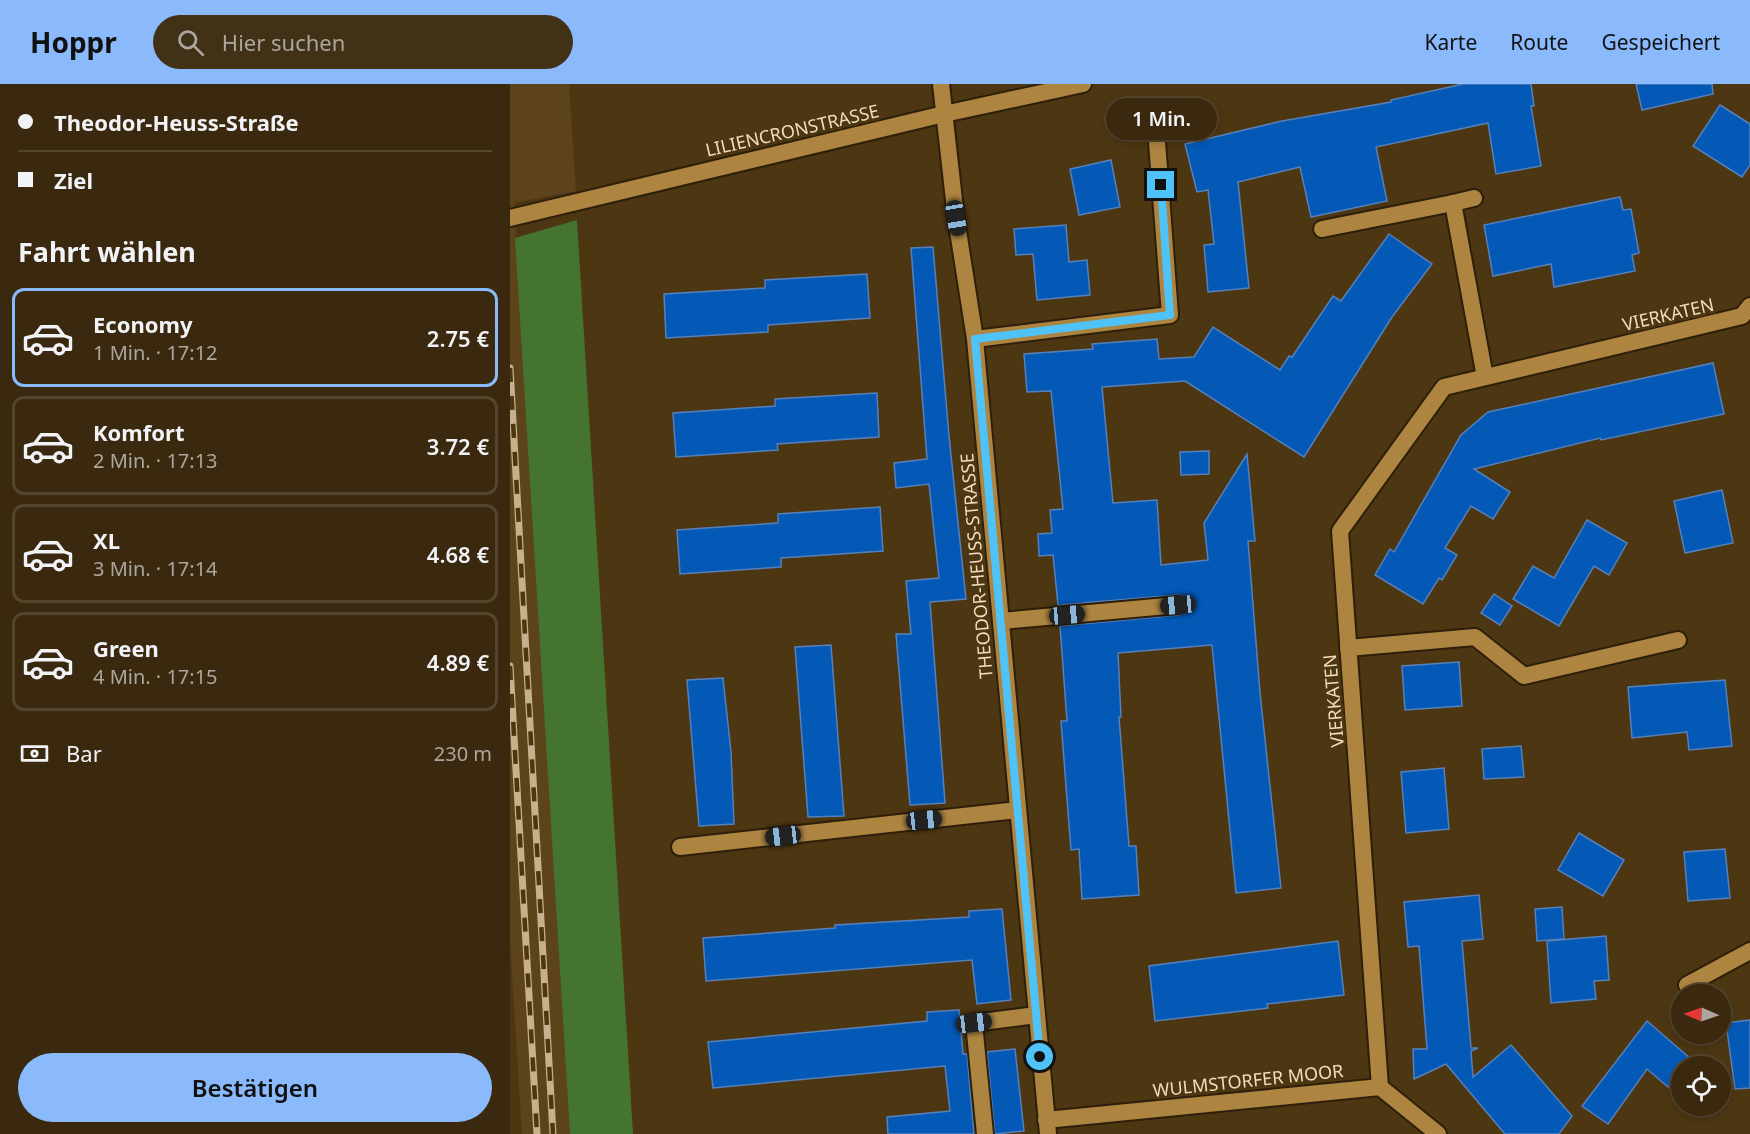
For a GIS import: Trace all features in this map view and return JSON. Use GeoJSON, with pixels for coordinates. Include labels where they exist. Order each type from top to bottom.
{"type":"FeatureCollection","features":[{"type":"Feature","properties":{"kind":"street","name":"THEODOR-HEUSS-STRASSE"},"geometry":{"type":"LineString","coordinates":[[941,84],[975,339],[1047,1127]]}},
{"type":"Feature","properties":{"kind":"street","name":"LILIENCRONSTRASSE"},"geometry":{"type":"LineString","coordinates":[[510,218],[944,114],[1083,84]]}},
{"type":"Feature","properties":{"kind":"street"},"geometry":{"type":"LineString","coordinates":[[975,339],[1170,315],[1157,142]]}},
{"type":"Feature","properties":{"kind":"street"},"geometry":{"type":"LineString","coordinates":[[1322,229],[1474,198]]}},
{"type":"Feature","properties":{"kind":"street"},"geometry":{"type":"LineString","coordinates":[[1453,203],[1485,377]]}},
{"type":"Feature","properties":{"kind":"street","name":"VIERKATEN"},"geometry":{"type":"LineString","coordinates":[[1380,1087],[1340,531],[1444,387],[1742,316],[1750,306]]}},
{"type":"Feature","properties":{"kind":"street"},"geometry":{"type":"LineString","coordinates":[[1000,621],[1178,605]]}},
{"type":"Feature","properties":{"kind":"street"},"geometry":{"type":"LineString","coordinates":[[1348,648],[1475,637],[1524,676],[1678,640]]}},
{"type":"Feature","properties":{"kind":"street"},"geometry":{"type":"LineString","coordinates":[[680,847],[1018,810]]}},
{"type":"Feature","properties":{"kind":"street"},"geometry":{"type":"LineString","coordinates":[[1689,984],[1750,951]]}},
{"type":"Feature","properties":{"kind":"street"},"geometry":{"type":"LineString","coordinates":[[985,1134],[974,1023],[1036,1015]]}},
{"type":"Feature","properties":{"kind":"street"},"geometry":{"type":"LineString","coordinates":[[1380,1087],[1438,1134]]}},
{"type":"Feature","properties":{"kind":"street","name":"WULMSTORFER MOOR"},"geometry":{"type":"LineString","coordinates":[[1047,1127],[1380,1087]]}},
{"type":"Feature","properties":{"kind":"shaded area"},"geometry":{"type":"Polygon","coordinates":[[[510,84],[569,84],[576,191],[514,203],[572,1134],[522,1134],[510,941],[510,84]]]}},
{"type":"Feature","properties":{"kind":"green space"},"geometry":{"type":"Polygon","coordinates":[[[577,220],[633,1134],[570,1134],[515,238],[577,220]]]}},
{"type":"Feature","properties":{"kind":"building"},"geometry":{"type":"Polygon","coordinates":[[[1463,84],[1531,84],[1534,106],[1531,106],[1541,166],[1496,174],[1488,123],[1376,147],[1387,201],[1311,217],[1300,167],[1238,182],[1249,288],[1208,292],[1204,245],[1214,244],[1208,190],[1197,192],[1185,144],[1282,121],[1391,102],[1391,100],[1463,84]]]}},
{"type":"Feature","properties":{"kind":"building"},"geometry":{"type":"Polygon","coordinates":[[[1636,84],[1712,84],[1713,94],[1642,110],[1636,84]]]}},
{"type":"Feature","properties":{"kind":"building"},"geometry":{"type":"Polygon","coordinates":[[[1720,105],[1750,124],[1750,165],[1742,177],[1693,146],[1720,105]]]}},
{"type":"Feature","properties":{"kind":"building"},"geometry":{"type":"Polygon","coordinates":[[[1111,160],[1120,207],[1079,215],[1070,169],[1111,160]]]}},
{"type":"Feature","properties":{"kind":"building"},"geometry":{"type":"Polygon","coordinates":[[[1620,197],[1623,210],[1631,209],[1639,253],[1632,255],[1635,271],[1554,287],[1551,264],[1493,276],[1484,225],[1620,197]]]}},
{"type":"Feature","properties":{"kind":"building"},"geometry":{"type":"Polygon","coordinates":[[[1066,225],[1069,262],[1087,260],[1090,295],[1037,300],[1033,254],[1016,255],[1014,229],[1066,225]]]}},
{"type":"Feature","properties":{"kind":"building"},"geometry":{"type":"Polygon","coordinates":[[[1389,234],[1432,264],[1392,317],[1304,457],[1185,381],[1102,387],[1113,503],[1157,500],[1161,565],[1208,560],[1204,523],[1247,454],[1255,541],[1248,541],[1260,693],[1281,888],[1236,893],[1212,645],[1118,653],[1121,717],[1119,717],[1129,846],[1136,846],[1139,895],[1082,899],[1079,849],[1071,850],[1061,721],[1067,721],[1060,626],[1179,615],[1187,610],[1188,603],[1183,596],[1177,595],[1058,605],[1053,555],[1039,556],[1038,534],[1052,533],[1050,510],[1063,509],[1051,391],[1027,392],[1024,354],[1093,349],[1092,344],[1157,339],[1159,359],[1194,357],[1213,327],[1280,370],[1289,356],[1292,357],[1333,296],[1341,301],[1389,234]]]}},
{"type":"Feature","properties":{"kind":"building"},"geometry":{"type":"Polygon","coordinates":[[[933,247],[966,599],[930,602],[945,803],[910,805],[896,634],[911,634],[906,581],[939,578],[929,484],[896,488],[894,463],[927,459],[911,248],[933,247]]]}},
{"type":"Feature","properties":{"kind":"building"},"geometry":{"type":"Polygon","coordinates":[[[867,274],[870,318],[768,325],[768,332],[666,338],[664,294],[765,288],[765,280],[867,274]]]}},
{"type":"Feature","properties":{"kind":"building"},"geometry":{"type":"Polygon","coordinates":[[[1713,363],[1724,414],[1601,440],[1600,438],[1474,469],[1510,492],[1493,519],[1471,506],[1445,548],[1457,555],[1442,580],[1439,578],[1423,604],[1375,575],[1390,549],[1394,552],[1461,435],[1488,412],[1713,363]]]}},
{"type":"Feature","properties":{"kind":"building"},"geometry":{"type":"Polygon","coordinates":[[[877,393],[879,437],[777,444],[778,450],[676,457],[673,413],[775,406],[775,399],[877,393]]]}},
{"type":"Feature","properties":{"kind":"building"},"geometry":{"type":"Polygon","coordinates":[[[1209,451],[1209,474],[1181,475],[1180,452],[1209,451]]]}},
{"type":"Feature","properties":{"kind":"building"},"geometry":{"type":"Polygon","coordinates":[[[1722,490],[1733,543],[1685,553],[1674,501],[1722,490]]]}},
{"type":"Feature","properties":{"kind":"building"},"geometry":{"type":"Polygon","coordinates":[[[880,507],[883,551],[781,558],[781,567],[680,574],[677,530],[778,523],[778,514],[880,507]]]}},
{"type":"Feature","properties":{"kind":"building"},"geometry":{"type":"Polygon","coordinates":[[[1587,520],[1627,543],[1609,575],[1594,566],[1559,626],[1513,599],[1533,566],[1554,578],[1587,520]]]}},
{"type":"Feature","properties":{"kind":"building"},"geometry":{"type":"Polygon","coordinates":[[[1494,594],[1512,606],[1500,625],[1481,613],[1494,594]]]}},
{"type":"Feature","properties":{"kind":"building"},"geometry":{"type":"Polygon","coordinates":[[[831,645],[844,816],[808,817],[795,647],[831,645]]]}},
{"type":"Feature","properties":{"kind":"building"},"geometry":{"type":"Polygon","coordinates":[[[1459,662],[1462,706],[1405,710],[1402,666],[1459,662]]]}},
{"type":"Feature","properties":{"kind":"building"},"geometry":{"type":"Polygon","coordinates":[[[723,678],[731,752],[734,824],[699,826],[687,680],[723,678]]]}},
{"type":"Feature","properties":{"kind":"building"},"geometry":{"type":"Polygon","coordinates":[[[1725,680],[1732,746],[1689,750],[1687,732],[1632,738],[1628,687],[1725,680]]]}},
{"type":"Feature","properties":{"kind":"building"},"geometry":{"type":"Polygon","coordinates":[[[1521,746],[1524,777],[1484,779],[1482,749],[1521,746]]]}},
{"type":"Feature","properties":{"kind":"building"},"geometry":{"type":"Polygon","coordinates":[[[1444,768],[1449,829],[1406,833],[1401,772],[1444,768]]]}},
{"type":"Feature","properties":{"kind":"building"},"geometry":{"type":"Polygon","coordinates":[[[1579,833],[1624,860],[1603,896],[1558,870],[1579,833]]]}},
{"type":"Feature","properties":{"kind":"building"},"geometry":{"type":"Polygon","coordinates":[[[1725,849],[1730,898],[1688,901],[1684,852],[1725,849]]]}},
{"type":"Feature","properties":{"kind":"building"},"geometry":{"type":"Polygon","coordinates":[[[1479,895],[1483,939],[1462,941],[1471,1048],[1478,1048],[1471,1051],[1473,1077],[1511,1045],[1572,1116],[1559,1134],[1505,1134],[1446,1064],[1414,1079],[1413,1049],[1427,1049],[1419,946],[1408,947],[1404,902],[1479,895]]]}},
{"type":"Feature","properties":{"kind":"building"},"geometry":{"type":"Polygon","coordinates":[[[1562,907],[1564,939],[1537,941],[1535,909],[1562,907]]]}},
{"type":"Feature","properties":{"kind":"building"},"geometry":{"type":"Polygon","coordinates":[[[1002,909],[1011,1000],[977,1004],[972,960],[706,981],[703,938],[835,928],[835,925],[969,917],[969,911],[1002,909]]]}},
{"type":"Feature","properties":{"kind":"building"},"geometry":{"type":"Polygon","coordinates":[[[1606,936],[1609,980],[1594,981],[1596,999],[1551,1003],[1547,941],[1606,936]]]}},
{"type":"Feature","properties":{"kind":"building"},"geometry":{"type":"Polygon","coordinates":[[[1338,941],[1344,995],[1267,1004],[1268,1008],[1155,1021],[1149,966],[1338,941]]]}},
{"type":"Feature","properties":{"kind":"building"},"geometry":{"type":"Polygon","coordinates":[[[959,1010],[963,1054],[967,1054],[974,1134],[888,1134],[887,1117],[950,1111],[945,1066],[713,1088],[708,1042],[927,1021],[927,1012],[959,1010]]]}},
{"type":"Feature","properties":{"kind":"building"},"geometry":{"type":"Polygon","coordinates":[[[1750,1020],[1750,1088],[1735,1089],[1729,1044],[1731,1044],[1731,1022],[1750,1020]]]}},
{"type":"Feature","properties":{"kind":"building"},"geometry":{"type":"Polygon","coordinates":[[[1647,1021],[1688,1056],[1671,1056],[1671,1084],[1668,1087],[1647,1069],[1608,1124],[1582,1106],[1647,1021]]]}},
{"type":"Feature","properties":{"kind":"building"},"geometry":{"type":"Polygon","coordinates":[[[1015,1049],[1024,1131],[995,1134],[987,1052],[1015,1049]]]}},
{"type":"Feature","properties":{"kind":"railway"},"geometry":{"type":"LineString","coordinates":[[510,368],[553,1134]]}},
{"type":"Feature","properties":{"kind":"railway"},"geometry":{"type":"LineString","coordinates":[[510,666],[537,1134]]}},
{"type":"Feature","properties":{"kind":"route"},"geometry":{"type":"LineString","coordinates":[[1040,1057],[975,339],[1170,315],[1161,185]]}}]}
